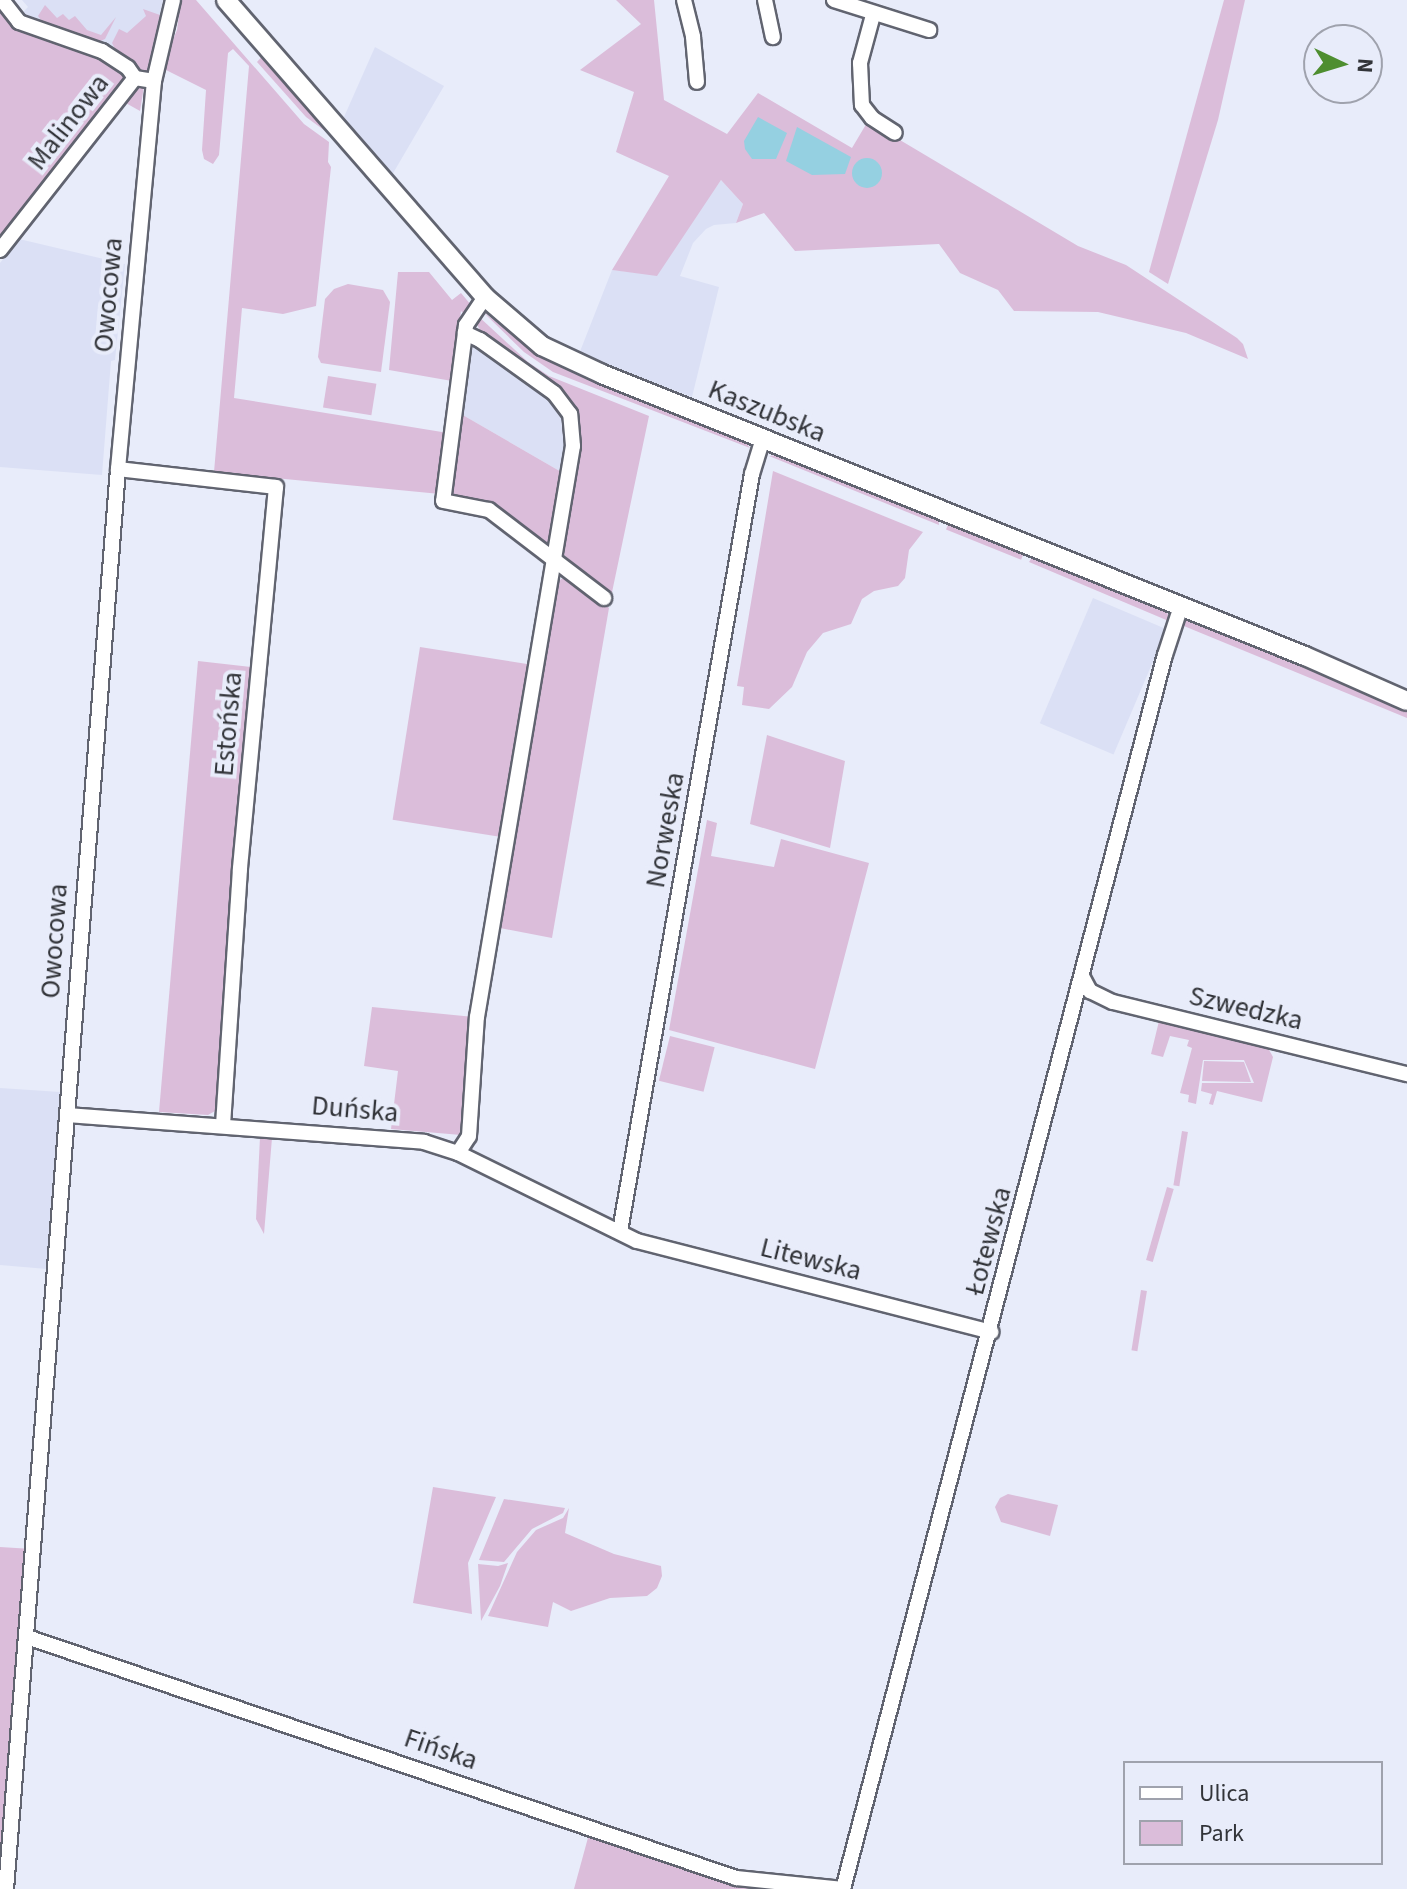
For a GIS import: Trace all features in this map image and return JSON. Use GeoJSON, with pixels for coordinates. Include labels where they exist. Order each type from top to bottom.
{"type":"FeatureCollection","features":[{"type":"Feature","properties":{"kind":"main road","name":"Kaszubska"},"geometry":{"type":"LineString","coordinates":[[226,0],[485,297],[525,334],[558,354],[1181,606],[1407,701]]}},
{"type":"Feature","properties":{"kind":"street"},"geometry":{"type":"LineString","coordinates":[[2,0],[19,22],[102,51],[128,68],[135,78]]}},
{"type":"Feature","properties":{"kind":"street","name":"Owocowa"},"geometry":{"type":"LineString","coordinates":[[6,1889],[118,469],[154,81],[173,0]]}},
{"type":"Feature","properties":{"kind":"street"},"geometry":{"type":"LineString","coordinates":[[684,0],[693,37],[697,82]]}},
{"type":"Feature","properties":{"kind":"street"},"geometry":{"type":"LineString","coordinates":[[765,0],[773,37]]}},
{"type":"Feature","properties":{"kind":"street"},"geometry":{"type":"LineString","coordinates":[[834,0],[873,15],[929,30]]}},
{"type":"Feature","properties":{"kind":"street"},"geometry":{"type":"LineString","coordinates":[[873,15],[860,63],[862,105],[872,118],[895,133]]}},
{"type":"Feature","properties":{"kind":"street","name":"Malinowa"},"geometry":{"type":"LineString","coordinates":[[0,250],[135,78],[154,81]]}},
{"type":"Feature","properties":{"kind":"street"},"geometry":{"type":"LineString","coordinates":[[485,297],[469,316],[465,333],[443,501],[489,510],[557,558],[604,598]]}},
{"type":"Feature","properties":{"kind":"street"},"geometry":{"type":"LineString","coordinates":[[458,1153],[469,1136],[477,1017],[557,558],[573,446],[570,414],[554,393],[480,340],[465,333]]}},
{"type":"Feature","properties":{"kind":"street","name":"Norweska"},"geometry":{"type":"LineString","coordinates":[[620,1231],[752,474],[763,439]]}},
{"type":"Feature","properties":{"kind":"street","name":"Estońska"},"geometry":{"type":"LineString","coordinates":[[118,469],[276,487],[240,869],[223,1125]]}},
{"type":"Feature","properties":{"kind":"street","name":"Łotewska"},"geometry":{"type":"LineString","coordinates":[[843,1889],[991,1332],[1165,655],[1181,606]]}},
{"type":"Feature","properties":{"kind":"street","name":"Szwedzka"},"geometry":{"type":"LineString","coordinates":[[1083,978],[1090,991],[1113,1002],[1407,1074]]}},
{"type":"Feature","properties":{"kind":"street","name":"Duńska"},"geometry":{"type":"LineString","coordinates":[[67,1115],[415,1140],[458,1153],[620,1231]]}},
{"type":"Feature","properties":{"kind":"street","name":"Litewska"},"geometry":{"type":"LineString","coordinates":[[620,1231],[637,1241],[991,1332]]}},
{"type":"Feature","properties":{"kind":"street","name":"Fińska"},"geometry":{"type":"LineString","coordinates":[[27,1637],[736,1878],[843,1889]]}},
{"type":"Feature","properties":{"kind":"shaded area"},"geometry":{"type":"Polygon","coordinates":[[[22,0],[163,0],[149,62],[22,13],[28,7],[22,0]]]}},
{"type":"Feature","properties":{"kind":"shaded area"},"geometry":{"type":"Polygon","coordinates":[[[375,47],[444,86],[392,175],[344,117],[375,47]]]}},
{"type":"Feature","properties":{"kind":"shaded area"},"geometry":{"type":"Polygon","coordinates":[[[721,180],[743,204],[736,223],[706,229],[693,243],[680,276],[719,287],[692,397],[579,354],[612,270],[657,275],[669,252],[721,180]]]}},
{"type":"Feature","properties":{"kind":"shaded area"},"geometry":{"type":"Polygon","coordinates":[[[19,239],[125,264],[115,360],[111,361],[102,475],[0,467],[0,263],[19,239]]]}},
{"type":"Feature","properties":{"kind":"shaded area"},"geometry":{"type":"Polygon","coordinates":[[[478,343],[560,400],[567,412],[563,473],[461,414],[469,346],[478,343]]]}},
{"type":"Feature","properties":{"kind":"shaded area"},"geometry":{"type":"Polygon","coordinates":[[[1093,598],[1167,629],[1114,754],[1040,723],[1093,598]]]}},
{"type":"Feature","properties":{"kind":"shaded area"},"geometry":{"type":"Polygon","coordinates":[[[0,1088],[60,1092],[47,1269],[0,1265],[0,1088]]]}},
{"type":"Feature","properties":{"kind":"green space"},"geometry":{"type":"Polygon","coordinates":[[[181,0],[196,0],[304,124],[329,142],[328,162],[331,167],[316,306],[283,314],[242,308],[234,398],[448,433],[440,494],[214,472],[249,66],[233,49],[228,53],[219,155],[213,164],[204,159],[202,150],[206,90],[162,68],[168,41],[172,42],[177,30],[181,0]]]}},
{"type":"Feature","properties":{"kind":"green space"},"geometry":{"type":"Polygon","coordinates":[[[616,0],[654,0],[664,100],[727,134],[758,93],[852,148],[868,121],[1078,246],[1126,265],[1237,338],[1243,344],[1248,359],[1186,333],[1098,312],[1014,311],[998,290],[960,273],[939,244],[795,251],[764,213],[736,223],[743,204],[721,180],[657,276],[612,270],[669,176],[616,152],[634,92],[580,70],[641,24],[616,0]]]}},
{"type":"Feature","properties":{"kind":"green space"},"geometry":{"type":"Polygon","coordinates":[[[1224,0],[1245,0],[1218,120],[1168,284],[1149,272],[1224,0]]]}},
{"type":"Feature","properties":{"kind":"green space"},"geometry":{"type":"Polygon","coordinates":[[[45,5],[57,18],[63,14],[69,20],[75,16],[87,30],[101,35],[116,17],[105,39],[98,42],[43,23],[38,16],[45,5]]]}},
{"type":"Feature","properties":{"kind":"green space"},"geometry":{"type":"Polygon","coordinates":[[[0,8],[120,66],[126,81],[0,242],[0,8]]]}},
{"type":"Feature","properties":{"kind":"green space"},"geometry":{"type":"Polygon","coordinates":[[[143,9],[160,15],[147,71],[142,72],[117,53],[112,43],[119,29],[127,33],[146,16],[143,9]]]}},
{"type":"Feature","properties":{"kind":"green space"},"geometry":{"type":"Polygon","coordinates":[[[265,53],[332,131],[332,136],[306,117],[257,62],[265,53]]]}},
{"type":"Feature","properties":{"kind":"green space"},"geometry":{"type":"Polygon","coordinates":[[[139,84],[144,86],[140,111],[124,102],[139,84]]]}},
{"type":"Feature","properties":{"kind":"green space"},"geometry":{"type":"Polygon","coordinates":[[[398,272],[429,272],[452,300],[461,293],[471,305],[464,314],[461,311],[452,381],[389,370],[398,272]]]}},
{"type":"Feature","properties":{"kind":"green space"},"geometry":{"type":"Polygon","coordinates":[[[348,284],[383,290],[390,302],[381,372],[321,363],[318,357],[325,299],[334,289],[348,284]]]}},
{"type":"Feature","properties":{"kind":"green space"},"geometry":{"type":"Polygon","coordinates":[[[482,311],[544,359],[743,439],[750,448],[553,372],[524,352],[482,311]]]}},
{"type":"Feature","properties":{"kind":"green space"},"geometry":{"type":"Polygon","coordinates":[[[477,315],[528,362],[549,376],[649,416],[611,597],[563,554],[578,446],[576,414],[484,337],[476,323],[477,315]]]}},
{"type":"Feature","properties":{"kind":"green space"},"geometry":{"type":"Polygon","coordinates":[[[328,376],[376,384],[371,415],[323,408],[328,376]]]}},
{"type":"Feature","properties":{"kind":"green space"},"geometry":{"type":"Polygon","coordinates":[[[461,414],[563,473],[552,547],[488,501],[450,496],[461,414]]]}},
{"type":"Feature","properties":{"kind":"green space"},"geometry":{"type":"Polygon","coordinates":[[[769,456],[813,465],[938,516],[939,525],[769,456]]]}},
{"type":"Feature","properties":{"kind":"green space"},"geometry":{"type":"Polygon","coordinates":[[[773,471],[923,532],[909,550],[905,578],[898,586],[874,591],[862,599],[851,624],[823,633],[807,652],[792,687],[769,709],[742,705],[744,687],[737,686],[773,471]]]}},
{"type":"Feature","properties":{"kind":"green space"},"geometry":{"type":"Polygon","coordinates":[[[949,522],[1024,552],[1021,560],[946,529],[949,522]]]}},
{"type":"Feature","properties":{"kind":"green space"},"geometry":{"type":"Polygon","coordinates":[[[1033,556],[1165,608],[1171,622],[1029,562],[1033,556]]]}},
{"type":"Feature","properties":{"kind":"green space"},"geometry":{"type":"Polygon","coordinates":[[[569,578],[609,608],[552,938],[500,928],[557,585],[561,579],[569,578]]]}},
{"type":"Feature","properties":{"kind":"green space"},"geometry":{"type":"Polygon","coordinates":[[[1185,619],[1194,619],[1407,706],[1407,718],[1179,624],[1185,619]]]}},
{"type":"Feature","properties":{"kind":"green space"},"geometry":{"type":"Polygon","coordinates":[[[420,647],[529,664],[501,837],[393,820],[420,647]]]}},
{"type":"Feature","properties":{"kind":"green space"},"geometry":{"type":"Polygon","coordinates":[[[198,661],[251,667],[215,1111],[208,1115],[159,1112],[198,661]]]}},
{"type":"Feature","properties":{"kind":"green space"},"geometry":{"type":"Polygon","coordinates":[[[767,735],[845,761],[830,848],[750,824],[767,735]]]}},
{"type":"Feature","properties":{"kind":"green space"},"geometry":{"type":"Polygon","coordinates":[[[707,820],[717,823],[711,856],[774,867],[781,839],[869,863],[815,1069],[669,1030],[707,820]]]}},
{"type":"Feature","properties":{"kind":"green space"},"geometry":{"type":"Polygon","coordinates":[[[372,1007],[474,1017],[465,1132],[461,1135],[391,1129],[398,1071],[364,1066],[372,1007]]]}},
{"type":"Feature","properties":{"kind":"green space"},"geometry":{"type":"Polygon","coordinates":[[[1159,1021],[1268,1048],[1273,1057],[1262,1102],[1217,1091],[1213,1105],[1209,1104],[1212,1094],[1201,1091],[1202,1083],[1254,1083],[1244,1060],[1203,1060],[1196,1104],[1188,1102],[1189,1095],[1180,1093],[1192,1048],[1187,1046],[1189,1040],[1170,1036],[1163,1057],[1151,1054],[1159,1021]]]}},
{"type":"Feature","properties":{"kind":"green space"},"geometry":{"type":"Polygon","coordinates":[[[670,1036],[715,1047],[704,1092],[659,1081],[670,1036]]]}},
{"type":"Feature","properties":{"kind":"green space"},"geometry":{"type":"Polygon","coordinates":[[[1204,1061],[1244,1062],[1251,1082],[1202,1081],[1204,1061]]]}},
{"type":"Feature","properties":{"kind":"green space"},"geometry":{"type":"Polygon","coordinates":[[[1182,1131],[1188,1132],[1179,1186],[1173,1185],[1182,1131]]]}},
{"type":"Feature","properties":{"kind":"green space"},"geometry":{"type":"Polygon","coordinates":[[[260,1137],[272,1138],[264,1234],[256,1219],[260,1137]]]}},
{"type":"Feature","properties":{"kind":"green space"},"geometry":{"type":"Polygon","coordinates":[[[1167,1187],[1174,1189],[1153,1262],[1146,1260],[1167,1187]]]}},
{"type":"Feature","properties":{"kind":"green space"},"geometry":{"type":"Polygon","coordinates":[[[1141,1290],[1147,1291],[1137,1351],[1131,1350],[1141,1290]]]}},
{"type":"Feature","properties":{"kind":"green space"},"geometry":{"type":"Polygon","coordinates":[[[433,1487],[496,1497],[468,1563],[472,1614],[413,1603],[433,1487]]]}},
{"type":"Feature","properties":{"kind":"green space"},"geometry":{"type":"Polygon","coordinates":[[[1008,1494],[1058,1505],[1050,1536],[1001,1522],[995,1507],[1000,1498],[1008,1494]]]}},
{"type":"Feature","properties":{"kind":"green space"},"geometry":{"type":"Polygon","coordinates":[[[504,1499],[565,1508],[563,1513],[532,1529],[504,1562],[479,1560],[504,1499]]]}},
{"type":"Feature","properties":{"kind":"green space"},"geometry":{"type":"Polygon","coordinates":[[[569,1508],[565,1533],[614,1554],[661,1566],[662,1576],[657,1588],[647,1596],[610,1598],[571,1611],[553,1602],[548,1627],[488,1616],[517,1552],[536,1530],[563,1518],[569,1508]]]}},
{"type":"Feature","properties":{"kind":"green space"},"geometry":{"type":"Polygon","coordinates":[[[0,1547],[32,1549],[0,1889],[0,1547]]]}},
{"type":"Feature","properties":{"kind":"green space"},"geometry":{"type":"Polygon","coordinates":[[[508,1563],[500,1586],[481,1621],[478,1564],[498,1566],[508,1563]]]}},
{"type":"Feature","properties":{"kind":"green space"},"geometry":{"type":"Polygon","coordinates":[[[589,1834],[790,1889],[574,1889],[589,1834]]]}},
{"type":"Feature","properties":{"kind":"water"},"geometry":{"type":"Polygon","coordinates":[[[758,117],[787,133],[776,159],[752,159],[745,149],[744,141],[758,117]]]}},
{"type":"Feature","properties":{"kind":"water"},"geometry":{"type":"Polygon","coordinates":[[[797,127],[851,157],[845,174],[812,175],[786,161],[797,127]]]}},
{"type":"Feature","properties":{"kind":"water"},"geometry":{"type":"Polygon","coordinates":[[[867,158],[878,162],[882,173],[878,184],[867,188],[856,184],[852,173],[856,162],[867,158]]]}}]}
